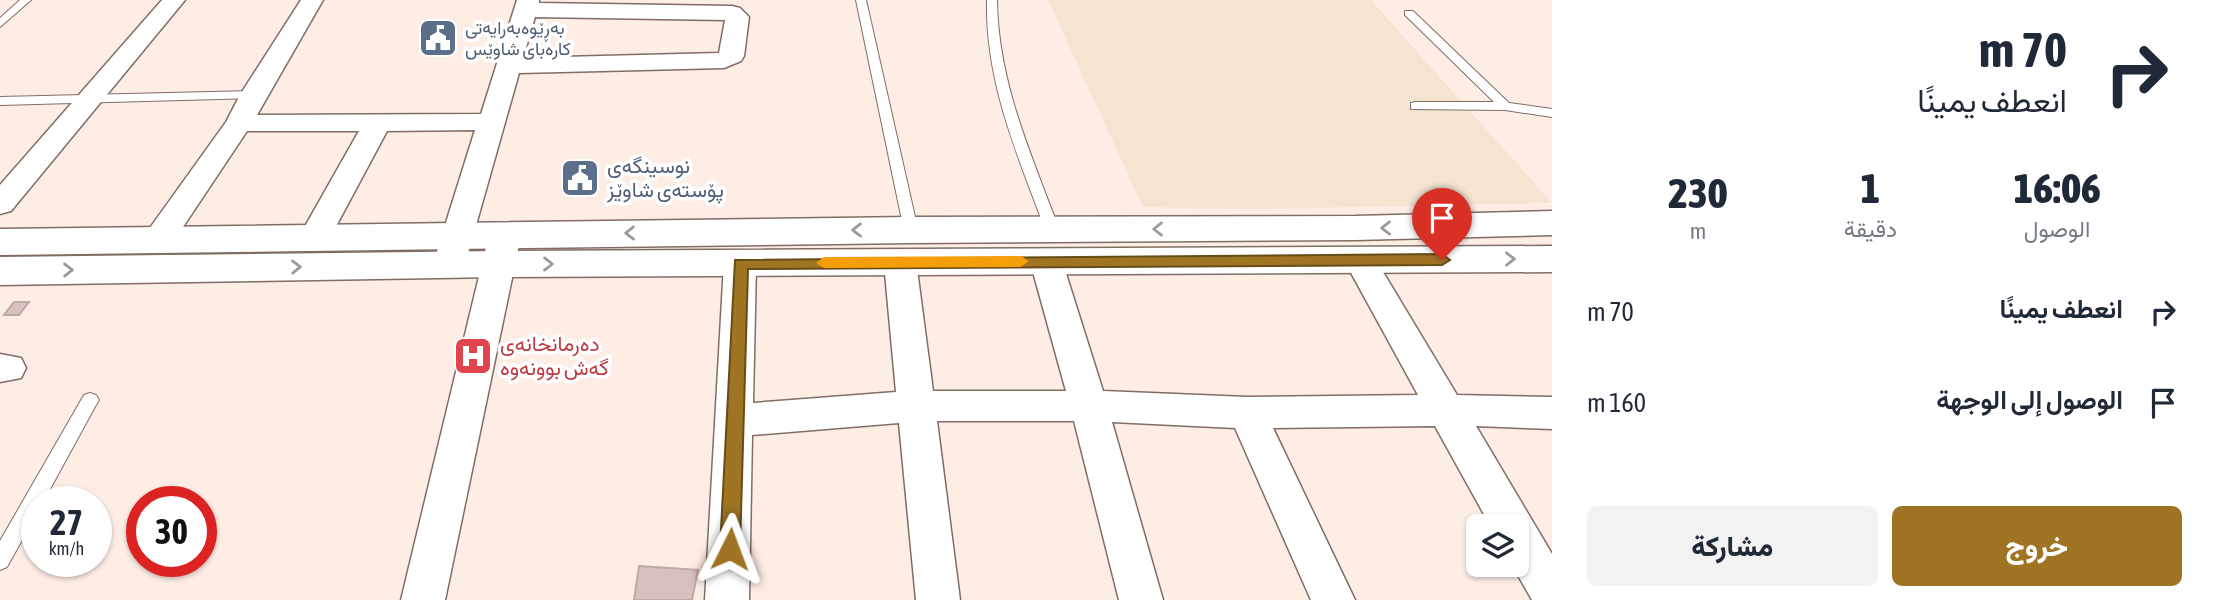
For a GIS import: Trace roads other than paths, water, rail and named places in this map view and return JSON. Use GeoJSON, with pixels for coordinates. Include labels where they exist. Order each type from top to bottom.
{"type":"FeatureCollection","features":[{"type":"Feature","properties":{"kind":"street"},"geometry":{"type":"LineString","coordinates":[[0,204],[174,0]]}},
{"type":"Feature","properties":{"kind":"street"},"geometry":{"type":"LineString","coordinates":[[158,240],[239,123],[253,95],[312,0]]}},
{"type":"Feature","properties":{"kind":"street"},"geometry":{"type":"LineString","coordinates":[[454,250],[527,5],[737,7],[732,57],[729,59],[510,66]]}},
{"type":"Feature","properties":{"kind":"street"},"geometry":{"type":"LineString","coordinates":[[315,237],[378,122]]}},
{"type":"Feature","properties":{"kind":"street"},"geometry":{"type":"LineString","coordinates":[[239,123],[493,122]]}},
{"type":"Feature","properties":{"kind":"street"},"geometry":{"type":"LineString","coordinates":[[0,271],[454,250],[1049,245],[1355,228],[1552,223]]}},
{"type":"Feature","properties":{"kind":"street"},"geometry":{"type":"LineString","coordinates":[[0,242],[315,237],[454,250]]}},
{"type":"Feature","properties":{"kind":"street"},"geometry":{"type":"LineString","coordinates":[[1049,245],[1360,260],[1552,258]]}},
{"type":"Feature","properties":{"kind":"street"},"geometry":{"type":"LineString","coordinates":[[1049,245],[1140,600]]}},
{"type":"Feature","properties":{"kind":"street"},"geometry":{"type":"LineString","coordinates":[[502,249],[740,264],[905,246]]}},
{"type":"Feature","properties":{"kind":"street"},"geometry":{"type":"LineString","coordinates":[[905,246],[915,406],[939,600]]}},
{"type":"Feature","properties":{"kind":"street"},"geometry":{"type":"LineString","coordinates":[[423,600],[502,249]]}},
{"type":"Feature","properties":{"kind":"street"},"geometry":{"type":"LineString","coordinates":[[1360,260],[1506,514]]}},
{"type":"Feature","properties":{"kind":"street"},"geometry":{"type":"LineString","coordinates":[[727,600],[740,264]]}},
{"type":"Feature","properties":{"kind":"street"},"geometry":{"type":"LineString","coordinates":[[736,420],[915,406],[1089,406],[1247,413],[1446,410],[1552,413]]}},
{"type":"Feature","properties":{"kind":"street"},"geometry":{"type":"LineString","coordinates":[[1247,413],[1333,600]]}},
{"type":"Feature","properties":{"kind":"street"},"geometry":{"type":"LineString","coordinates":[[1529,555],[1552,594]]}},
{"type":"Feature","properties":{"kind":"lane"},"geometry":{"type":"LineString","coordinates":[[0,24],[26,0]]}},
{"type":"Feature","properties":{"kind":"lane"},"geometry":{"type":"LineString","coordinates":[[861,0],[905,246]]}},
{"type":"Feature","properties":{"kind":"lane"},"geometry":{"type":"LineString","coordinates":[[992,0],[991,15],[998,69],[1049,245]]}},
{"type":"Feature","properties":{"kind":"lane"},"geometry":{"type":"LineString","coordinates":[[1409,13],[1504,106]]}},
{"type":"Feature","properties":{"kind":"lane"},"geometry":{"type":"LineString","coordinates":[[0,101],[89,101],[253,95]]}},
{"type":"Feature","properties":{"kind":"lane"},"geometry":{"type":"LineString","coordinates":[[1415,106],[1504,106],[1552,113]]}},
{"type":"Feature","properties":{"kind":"lane"},"geometry":{"type":"LineString","coordinates":[[0,560],[90,400]]}},
{"type":"Feature","properties":{"kind":"place","name":"بەڕێوەبەرایەتی کارەبای شاوێس"},"geometry":{"type":"Point","coordinates":[438,38]}},
{"type":"Feature","properties":{"kind":"place","name":"نوسینگەی پۆستەی شاوێز"},"geometry":{"type":"Point","coordinates":[580,178]}},
{"type":"Feature","properties":{"kind":"place","name":"دەرمانخانەی گەش بوونەوە"},"geometry":{"type":"Point","coordinates":[473,356]}}]}
